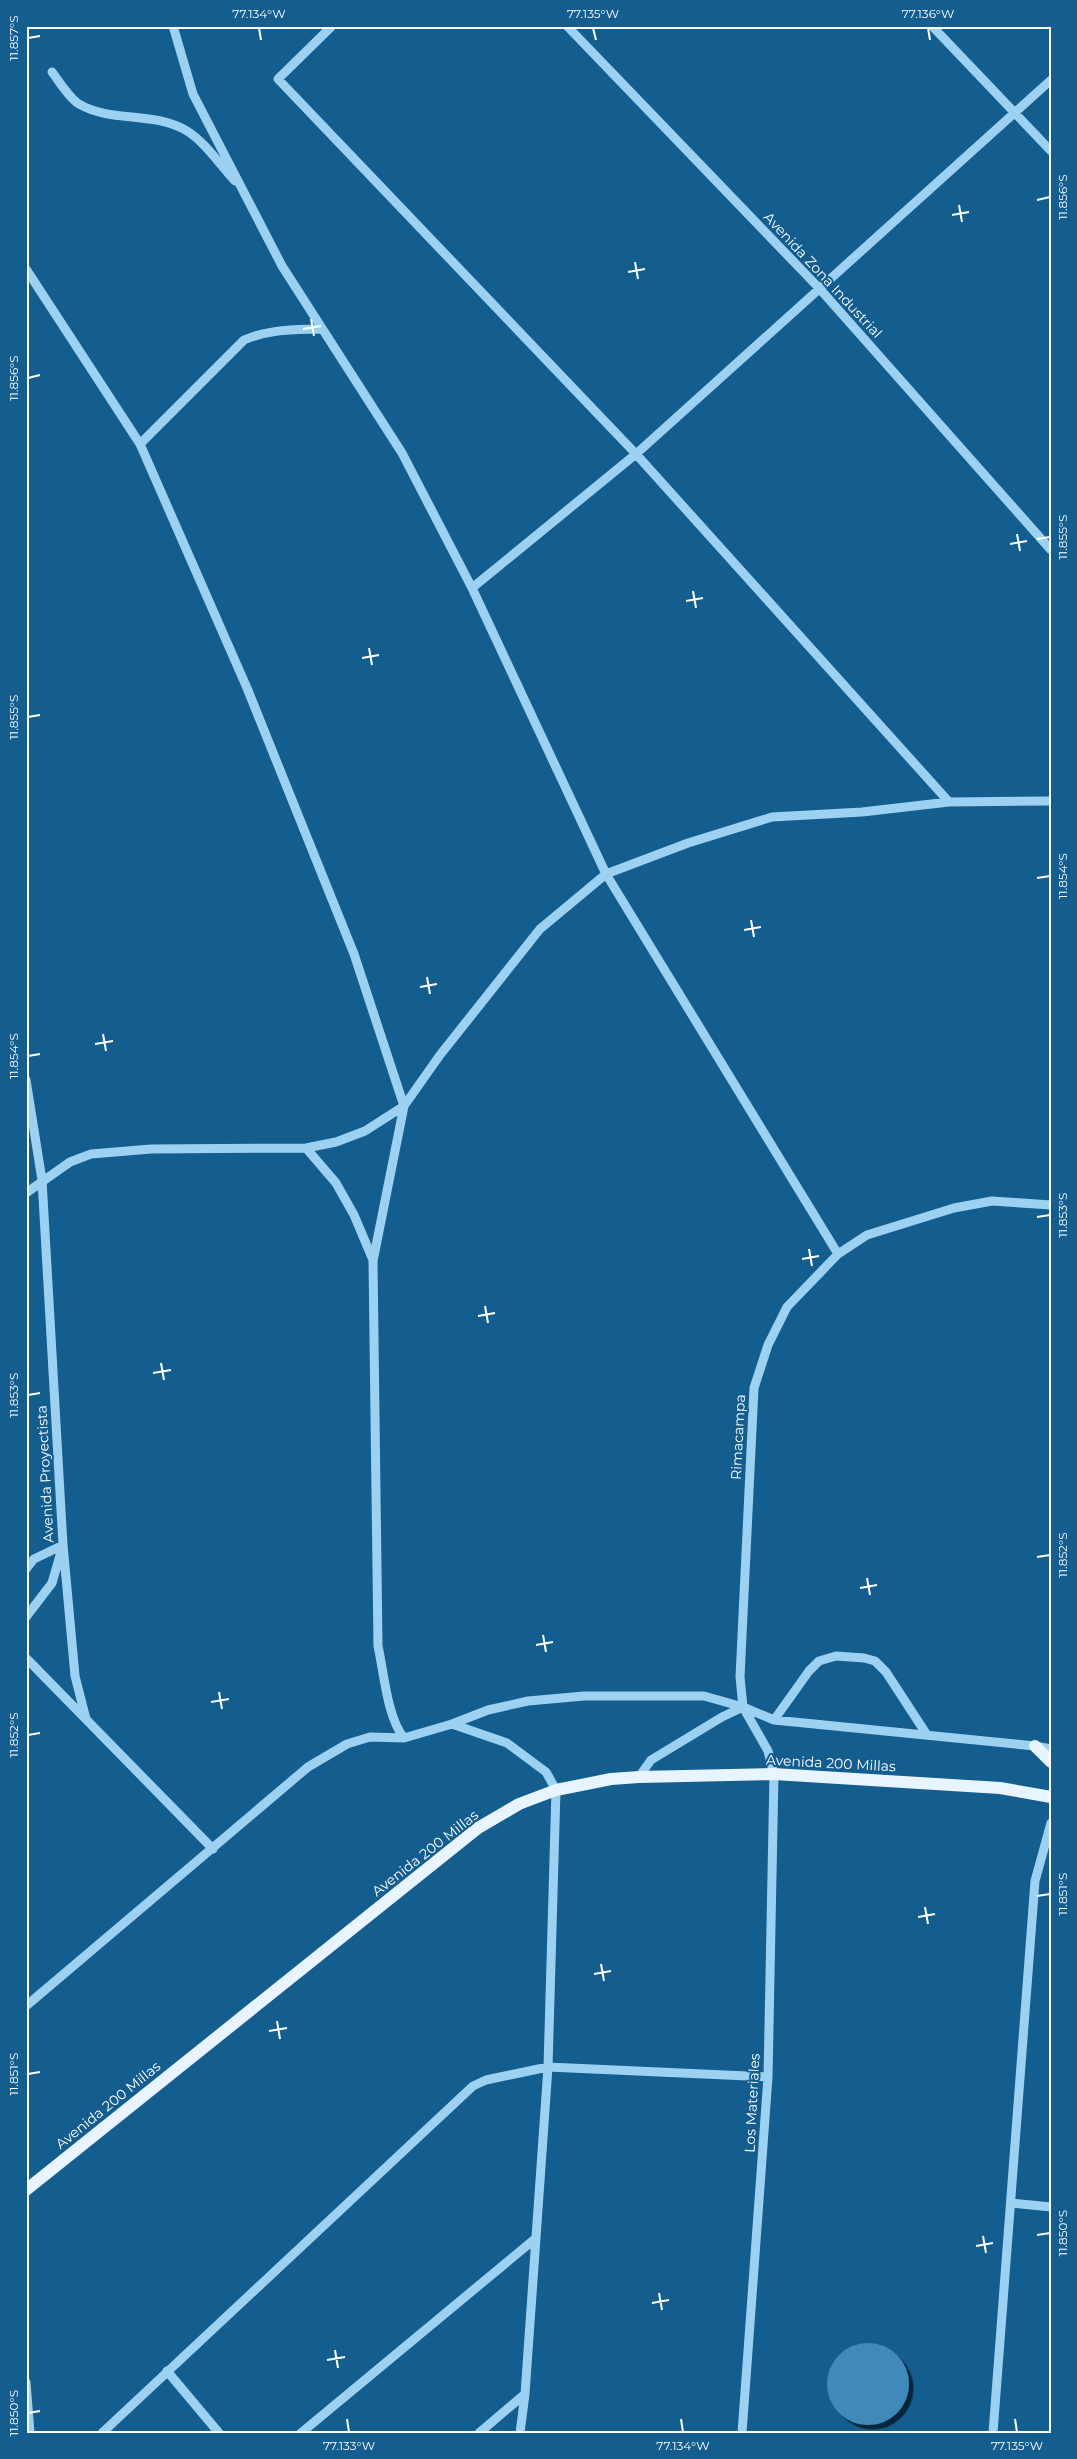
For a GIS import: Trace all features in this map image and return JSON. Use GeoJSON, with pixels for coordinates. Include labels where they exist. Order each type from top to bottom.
{"type":"FeatureCollection","features":[{"type":"Feature","properties":{"kind":"main road"},"geometry":{"type":"LineString","coordinates":[[1035,1746],[1051,1762]]}},
{"type":"Feature","properties":{"kind":"main road","name":"Avenida 200 Millas"},"geometry":{"type":"LineString","coordinates":[[26,2190],[478,1828],[519,1804],[556,1790],[611,1778],[774,1774],[1000,1788],[1051,1797]]}},
{"type":"Feature","properties":{"kind":"street"},"geometry":{"type":"LineString","coordinates":[[173,26],[193,94],[282,266],[320,329],[402,453],[472,588],[606,874],[838,1254]]}},
{"type":"Feature","properties":{"kind":"street"},"geometry":{"type":"LineString","coordinates":[[332,26],[278,79],[636,454],[949,802]]}},
{"type":"Feature","properties":{"kind":"street","name":"Avenida Zona Industrial"},"geometry":{"type":"LineString","coordinates":[[567,26],[819,288],[1051,550]]}},
{"type":"Feature","properties":{"kind":"street"},"geometry":{"type":"LineString","coordinates":[[932,26],[1051,151]]}},
{"type":"Feature","properties":{"kind":"street"},"geometry":{"type":"LineString","coordinates":[[52,72],[78,103],[102,113],[151,119],[187,131],[210,153],[244,192]]}},
{"type":"Feature","properties":{"kind":"street"},"geometry":{"type":"LineString","coordinates":[[472,588],[636,454],[1051,80]]}},
{"type":"Feature","properties":{"kind":"street"},"geometry":{"type":"LineString","coordinates":[[26,269],[140,444],[247,688],[354,954],[404,1106],[373,1261],[378,1646],[397,1730],[404,1738]]}},
{"type":"Feature","properties":{"kind":"street"},"geometry":{"type":"LineString","coordinates":[[140,444],[244,340],[259,333],[275,330],[320,329]]}},
{"type":"Feature","properties":{"kind":"street"},"geometry":{"type":"LineString","coordinates":[[26,1193],[70,1162],[91,1154],[151,1149],[306,1148],[336,1142],[365,1131],[404,1106],[440,1055],[540,929],[606,874],[688,843],[772,817],[862,812],[949,802],[1051,801]]}},
{"type":"Feature","properties":{"kind":"street","name":"Avenida Proyectista"},"geometry":{"type":"LineString","coordinates":[[26,1080],[42,1180],[63,1545],[52,1583],[26,1617]]}},
{"type":"Feature","properties":{"kind":"street"},"geometry":{"type":"LineString","coordinates":[[306,1148],[336,1183],[354,1215],[373,1261]]}},
{"type":"Feature","properties":{"kind":"street","name":"Rimacampa"},"geometry":{"type":"LineString","coordinates":[[774,1774],[768,1751],[743,1707],[740,1665],[754,1388],[768,1345],[787,1307],[838,1254],[867,1235],[954,1208],[992,1201],[1051,1205]]}},
{"type":"Feature","properties":{"kind":"street"},"geometry":{"type":"LineString","coordinates":[[26,1569],[34,1559],[63,1545],[75,1676],[86,1719]]}},
{"type":"Feature","properties":{"kind":"street"},"geometry":{"type":"LineString","coordinates":[[774,1720],[809,1671],[819,1661],[836,1656],[864,1658],[875,1661],[886,1672],[927,1735]]}},
{"type":"Feature","properties":{"kind":"street"},"geometry":{"type":"LineString","coordinates":[[26,1658],[213,1849]]}},
{"type":"Feature","properties":{"kind":"street"},"geometry":{"type":"LineString","coordinates":[[26,2006],[308,1767],[347,1744],[370,1737],[404,1738],[452,1724],[488,1710],[528,1700],[584,1696],[704,1696],[743,1707],[774,1720],[1051,1749]]}},
{"type":"Feature","properties":{"kind":"street"},"geometry":{"type":"LineString","coordinates":[[639,1777],[651,1760],[722,1717],[743,1707]]}},
{"type":"Feature","properties":{"kind":"street"},"geometry":{"type":"LineString","coordinates":[[452,1724],[507,1743],[546,1772],[556,1790],[548,2066],[525,2394],[520,2433]]}},
{"type":"Feature","properties":{"kind":"street","name":"Los Materiales"},"geometry":{"type":"LineString","coordinates":[[742,2433],[768,2077],[774,1774]]}},
{"type":"Feature","properties":{"kind":"street"},"geometry":{"type":"LineString","coordinates":[[993,2433],[1035,1882],[1051,1823]]}},
{"type":"Feature","properties":{"kind":"street"},"geometry":{"type":"LineString","coordinates":[[102,2433],[473,2086],[486,2080],[548,2066],[768,2077]]}},
{"type":"Feature","properties":{"kind":"street"},"geometry":{"type":"LineString","coordinates":[[1012,2203],[1051,2207]]}},
{"type":"Feature","properties":{"kind":"street"},"geometry":{"type":"LineString","coordinates":[[301,2433],[536,2238]]}},
{"type":"Feature","properties":{"kind":"street"},"geometry":{"type":"LineString","coordinates":[[167,2371],[219,2433]]}},
{"type":"Feature","properties":{"kind":"street"},"geometry":{"type":"LineString","coordinates":[[26,2382],[30,2433]]}},
{"type":"Feature","properties":{"kind":"street"},"geometry":{"type":"LineString","coordinates":[[479,2433],[525,2394]]}},
{"type":"Feature","properties":{"kind":"building"},"geometry":{"type":"Polygon","coordinates":[[[868,2343],[884,2346],[897,2355],[906,2368],[909,2384],[906,2400],[897,2413],[884,2422],[868,2425],[852,2422],[839,2413],[830,2400],[827,2384],[830,2368],[839,2355],[852,2346],[868,2343]]]}}]}
